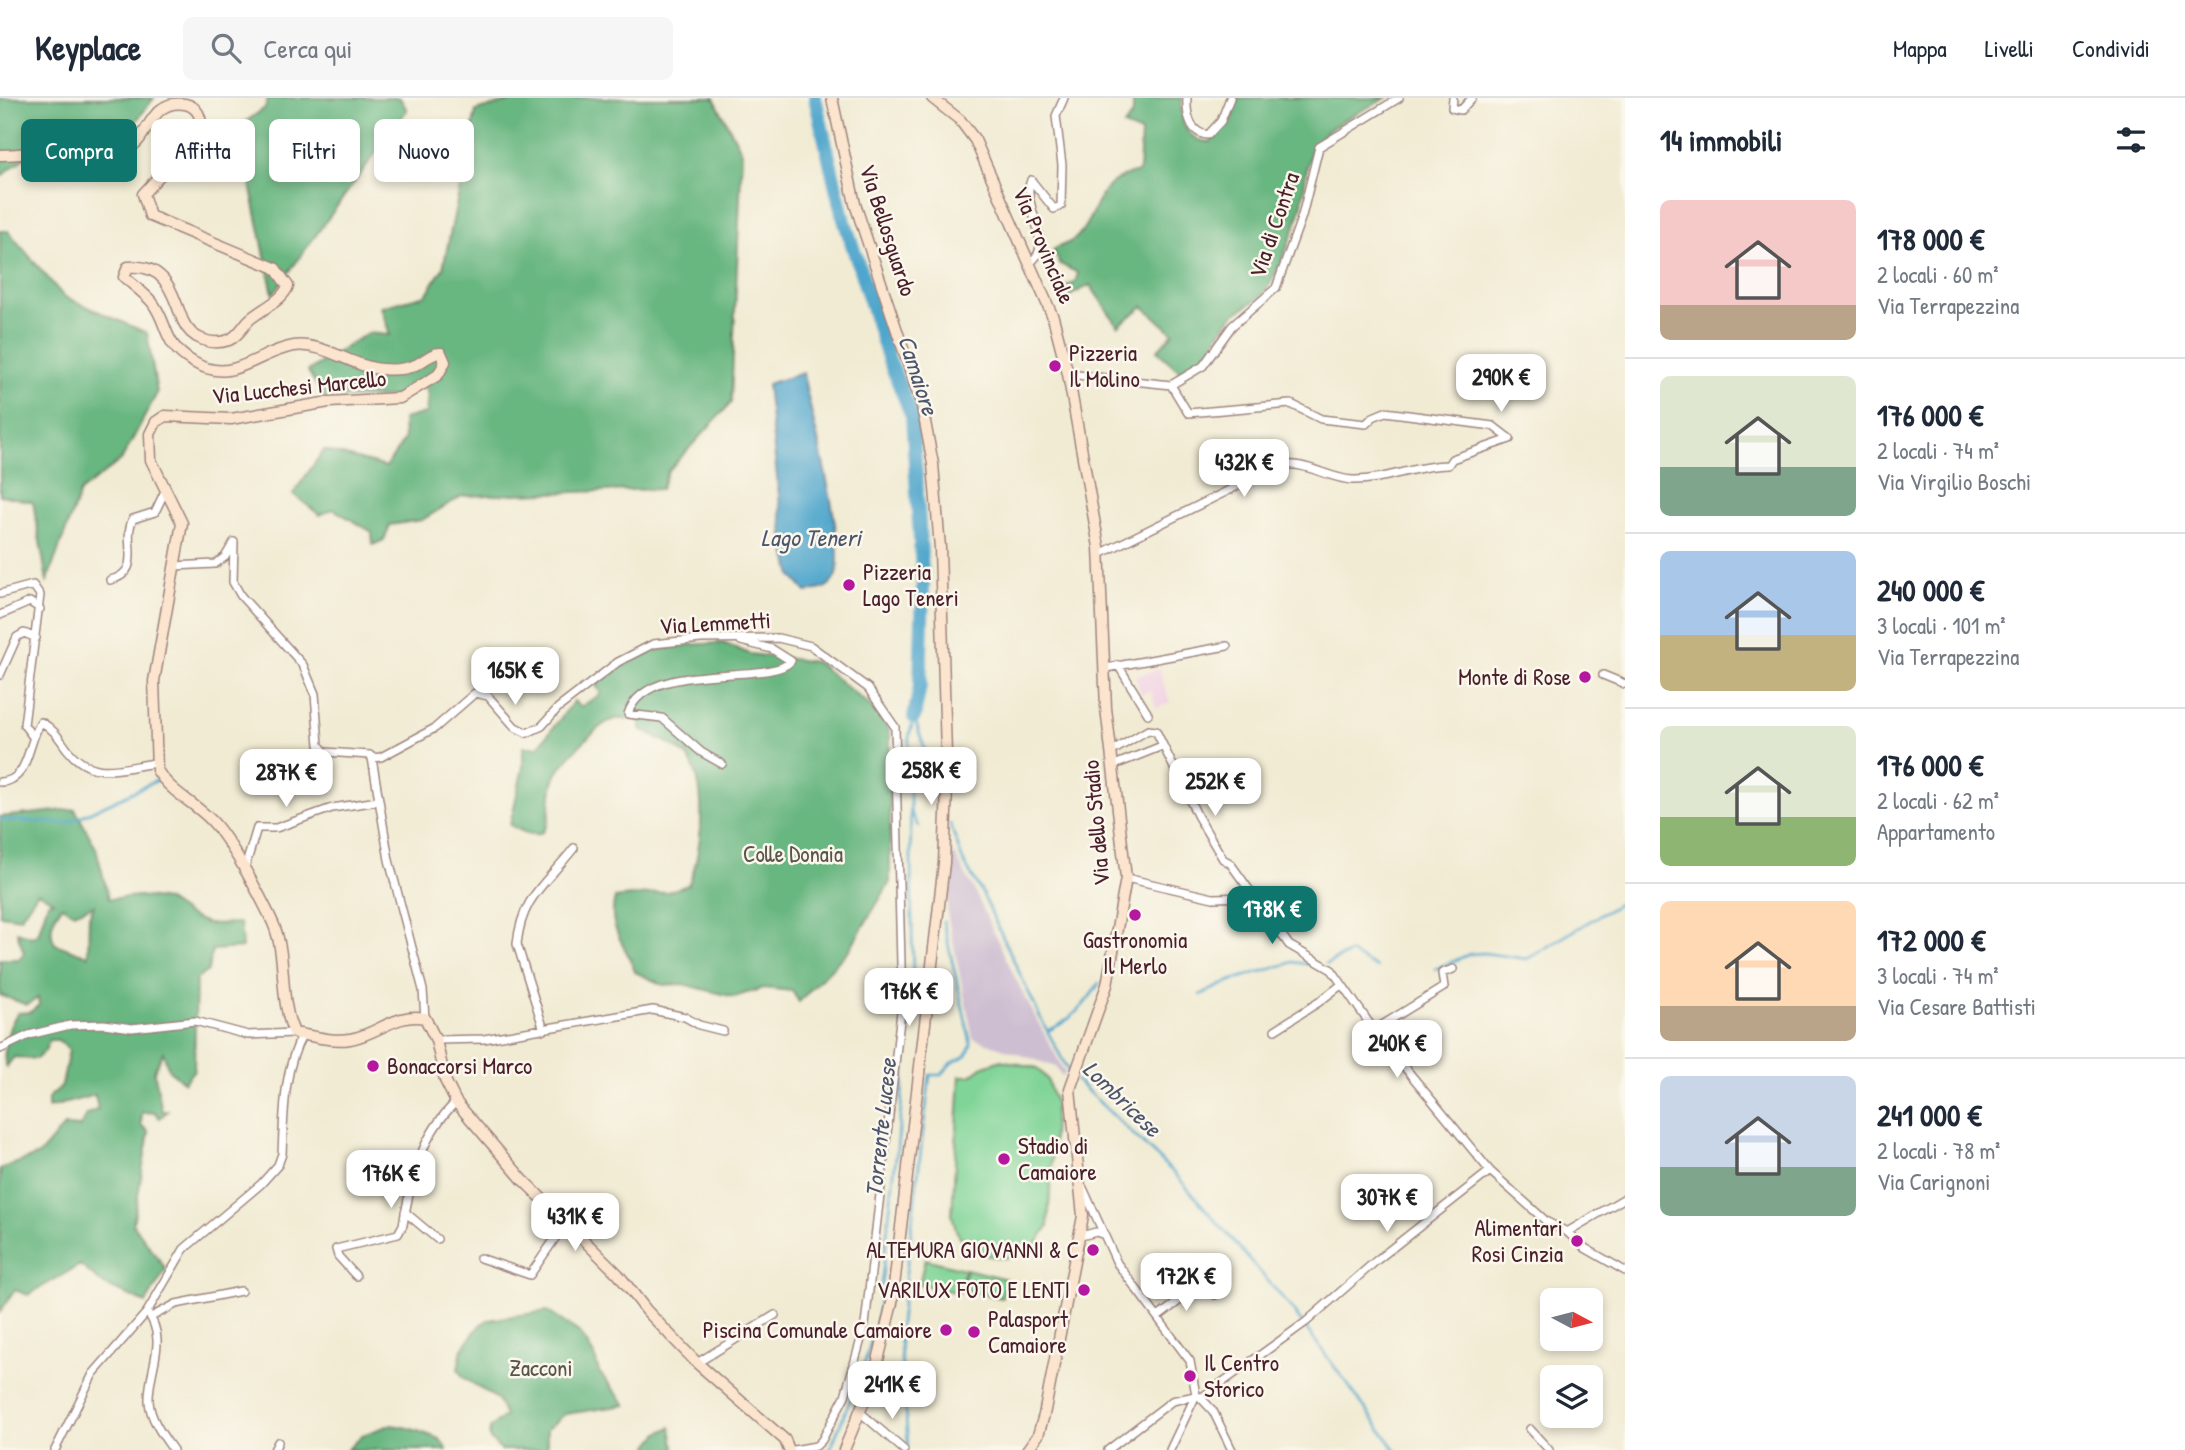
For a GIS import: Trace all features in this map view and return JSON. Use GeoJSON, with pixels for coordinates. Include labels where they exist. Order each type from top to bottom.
{"type":"FeatureCollection","features":[{"type":"Feature","properties":{"kind":"street","name":"Via Bellosguardo"},"geometry":{"type":"LineString","coordinates":[[832,98],[855,204],[911,369],[933,464],[940,548],[947,789],[946,825],[892,1303],[886,1339],[861,1413],[844,1450]]}},
{"type":"Feature","properties":{"kind":"street","name":"Via Provinciale"},"geometry":{"type":"LineString","coordinates":[[932,98],[960,120],[975,140],[1053,317],[1068,374],[1100,554]]}},
{"type":"Feature","properties":{"kind":"street"},"geometry":{"type":"LineString","coordinates":[[1030,262],[1041,253],[1028,196],[1031,180],[1054,209],[1061,206],[1062,165],[1056,121],[1064,98]]}},
{"type":"Feature","properties":{"kind":"street"},"geometry":{"type":"LineString","coordinates":[[1187,98],[1186,112],[1191,123],[1196,131],[1208,135],[1220,121],[1230,98]]}},
{"type":"Feature","properties":{"kind":"street","name":"Via di Contra"},"geometry":{"type":"LineString","coordinates":[[1171,385],[1203,366],[1231,326],[1276,288],[1302,216],[1319,147],[1399,98]]}},
{"type":"Feature","properties":{"kind":"street"},"geometry":{"type":"LineString","coordinates":[[1453,98],[1452,108],[1461,110],[1472,98]]}},
{"type":"Feature","properties":{"kind":"street","name":"Via Lucchesi Marcello"},"geometry":{"type":"LineString","coordinates":[[0,155],[68,149],[128,149],[138,141],[157,111],[177,103],[195,108],[202,123],[198,133],[150,183],[143,194],[144,206],[150,216],[275,268],[288,286],[285,293],[259,312],[239,333],[229,340],[210,342],[195,336],[184,323],[170,286],[162,278],[142,265],[128,267],[124,277],[153,304],[169,341],[179,352],[194,363],[224,372],[252,365],[293,346],[323,351],[380,369],[412,367],[432,353],[441,353],[445,362],[438,375],[400,398],[329,402],[231,419],[165,416],[156,422],[150,434],[150,449],[165,491],[182,523],[154,681],[157,705],[155,763]]}},
{"type":"Feature","properties":{"kind":"street"},"geometry":{"type":"LineString","coordinates":[[1068,374],[1171,385],[1188,413],[1291,404],[1321,419],[1366,424],[1373,417],[1385,412],[1441,421],[1459,420],[1499,428],[1510,439],[1452,459],[1448,465],[1417,468],[1390,477],[1353,480],[1338,478],[1305,466],[1278,466],[1100,554]]}},
{"type":"Feature","properties":{"kind":"street"},"geometry":{"type":"LineString","coordinates":[[110,580],[124,575],[128,569],[131,549],[129,526],[133,519],[155,512],[165,491]]}},
{"type":"Feature","properties":{"kind":"street"},"geometry":{"type":"LineString","coordinates":[[174,566],[215,564],[225,557],[234,542],[233,582],[241,596],[303,665],[315,694],[320,745],[325,752],[370,755],[372,758],[389,860],[424,990],[425,1018],[436,1040],[445,1080],[456,1102],[523,1180],[618,1274],[647,1311],[697,1363],[747,1410],[785,1440],[792,1450]]}},
{"type":"Feature","properties":{"kind":"street","name":"Via dello Stadio"},"geometry":{"type":"LineString","coordinates":[[1029,1449],[1044,1416],[1081,1236],[1082,1186],[1071,1120],[1072,1081],[1107,985],[1126,878],[1112,766],[1100,554]]}},
{"type":"Feature","properties":{"kind":"street"},"geometry":{"type":"LineString","coordinates":[[0,594],[33,585],[39,589],[37,638],[24,725],[33,737]]}},
{"type":"Feature","properties":{"kind":"street"},"geometry":{"type":"LineString","coordinates":[[0,615],[30,603],[40,609]]}},
{"type":"Feature","properties":{"kind":"street"},"geometry":{"type":"LineString","coordinates":[[0,675],[18,637],[24,633],[37,638]]}},
{"type":"Feature","properties":{"kind":"street","name":"Via Lemmetti"},"geometry":{"type":"LineString","coordinates":[[372,758],[381,757],[435,728],[475,693],[488,696],[514,727],[527,733],[542,726],[570,698],[618,662],[639,650],[676,641],[778,638],[811,646],[868,688],[895,727],[902,1003],[870,1293],[861,1342],[845,1396],[819,1444],[792,1450]]}},
{"type":"Feature","properties":{"kind":"street"},"geometry":{"type":"LineString","coordinates":[[722,764],[701,752],[662,718],[628,714],[635,702],[650,691],[674,681],[695,676],[762,671],[789,664],[791,661],[772,649],[737,640]]}},
{"type":"Feature","properties":{"kind":"street"},"geometry":{"type":"LineString","coordinates":[[1106,668],[1227,646]]}},
{"type":"Feature","properties":{"kind":"street"},"geometry":{"type":"LineString","coordinates":[[1118,665],[1148,714]]}},
{"type":"Feature","properties":{"kind":"street"},"geometry":{"type":"LineString","coordinates":[[1603,675],[1625,684]]}},
{"type":"Feature","properties":{"kind":"street"},"geometry":{"type":"LineString","coordinates":[[0,782],[10,782],[20,775],[41,722],[52,728],[76,760],[86,768],[99,771],[155,763],[164,782],[222,832],[272,921],[281,945],[286,1016],[299,1034]]}},
{"type":"Feature","properties":{"kind":"street"},"geometry":{"type":"LineString","coordinates":[[1111,752],[1153,729],[1223,859],[1230,863],[1294,950],[1319,960],[1328,967],[1374,1030],[1490,1171],[1558,1229],[1625,1271]]}},
{"type":"Feature","properties":{"kind":"street"},"geometry":{"type":"LineString","coordinates":[[1112,766],[1162,746]]}},
{"type":"Feature","properties":{"kind":"street"},"geometry":{"type":"LineString","coordinates":[[243,871],[257,828],[276,828],[332,808],[378,801]]}},
{"type":"Feature","properties":{"kind":"street"},"geometry":{"type":"LineString","coordinates":[[544,1030],[517,944],[518,933],[528,901],[574,848]]}},
{"type":"Feature","properties":{"kind":"street"},"geometry":{"type":"LineString","coordinates":[[1126,878],[1213,898],[1255,897]]}},
{"type":"Feature","properties":{"kind":"street"},"geometry":{"type":"LineString","coordinates":[[1374,1030],[1444,987],[1442,973],[1453,968]]}},
{"type":"Feature","properties":{"kind":"street"},"geometry":{"type":"LineString","coordinates":[[1275,1030],[1320,1002],[1341,985]]}},
{"type":"Feature","properties":{"kind":"street"},"geometry":{"type":"LineString","coordinates":[[436,1040],[484,1039],[653,1010],[685,1017],[699,1025],[723,1031]]}},
{"type":"Feature","properties":{"kind":"street"},"geometry":{"type":"LineString","coordinates":[[0,1049],[29,1035],[69,1025],[104,1024],[132,1028],[195,1021],[248,1035],[299,1034],[353,1039],[405,1017],[425,1018]]}},
{"type":"Feature","properties":{"kind":"street"},"geometry":{"type":"LineString","coordinates":[[55,1450],[93,1374],[149,1314],[184,1249],[261,1184],[278,1165],[282,1154],[290,1072],[299,1034]]}},
{"type":"Feature","properties":{"kind":"street"},"geometry":{"type":"LineString","coordinates":[[356,1276],[338,1256],[336,1249],[398,1234],[417,1162],[440,1118],[456,1102]]}},
{"type":"Feature","properties":{"kind":"street"},"geometry":{"type":"LineString","coordinates":[[1108,1450],[1172,1401],[1199,1396],[1295,1331],[1377,1260],[1490,1171]]}},
{"type":"Feature","properties":{"kind":"street"},"geometry":{"type":"LineString","coordinates":[[1082,1186],[1117,1263],[1190,1361],[1199,1396],[1232,1450]]}},
{"type":"Feature","properties":{"kind":"street"},"geometry":{"type":"LineString","coordinates":[[1567,1233],[1625,1198]]}},
{"type":"Feature","properties":{"kind":"street"},"geometry":{"type":"LineString","coordinates":[[405,1212],[437,1239]]}},
{"type":"Feature","properties":{"kind":"street"},"geometry":{"type":"LineString","coordinates":[[480,1258],[530,1275],[565,1224]]}},
{"type":"Feature","properties":{"kind":"street"},"geometry":{"type":"LineString","coordinates":[[1081,1236],[1096,1232],[1102,1234]]}},
{"type":"Feature","properties":{"kind":"street"},"geometry":{"type":"LineString","coordinates":[[1158,1317],[1205,1281],[1215,1294]]}},
{"type":"Feature","properties":{"kind":"street"},"geometry":{"type":"LineString","coordinates":[[149,1314],[176,1304],[241,1291]]}},
{"type":"Feature","properties":{"kind":"street"},"geometry":{"type":"LineString","coordinates":[[149,1314],[158,1349],[151,1376],[149,1403],[159,1429],[173,1450]]}},
{"type":"Feature","properties":{"kind":"street"},"geometry":{"type":"LineString","coordinates":[[697,1363],[775,1315]]}},
{"type":"Feature","properties":{"kind":"street"},"geometry":{"type":"LineString","coordinates":[[1170,1450],[1199,1396]]}},
{"type":"Feature","properties":{"kind":"street"},"geometry":{"type":"LineString","coordinates":[[861,1413],[904,1450]]}},
{"type":"Feature","properties":{"kind":"street"},"geometry":{"type":"LineString","coordinates":[[1530,1429],[1549,1450]]}},
{"type":"Feature","properties":{"kind":"street"},"geometry":{"type":"LineString","coordinates":[[274,1450],[278,1442]]}},
{"type":"Feature","properties":{"kind":"shaded area"},"geometry":{"type":"Polygon","coordinates":[[[1159,668],[1170,703],[1156,708],[1151,691],[1141,694],[1135,677],[1159,668]]]}},
{"type":"Feature","properties":{"kind":"shaded area"},"geometry":{"type":"Polygon","coordinates":[[[951,855],[955,855],[975,892],[1021,990],[1065,1073],[1062,1076],[1056,1067],[973,1038],[947,913],[951,855]]]}},
{"type":"Feature","properties":{"kind":"green space"},"geometry":{"type":"Polygon","coordinates":[[[0,98],[154,98],[137,120],[21,119],[21,160],[0,177],[0,98]]]}},
{"type":"Feature","properties":{"kind":"green space"},"geometry":{"type":"Polygon","coordinates":[[[268,98],[400,98],[407,110],[400,119],[374,119],[374,155],[360,175],[360,119],[269,119],[269,182],[355,182],[273,294],[250,182],[255,182],[255,119],[249,119],[265,108],[268,98]]]}},
{"type":"Feature","properties":{"kind":"green space"},"geometry":{"type":"Polygon","coordinates":[[[522,98],[714,98],[742,152],[731,403],[668,471],[661,489],[462,496],[422,520],[390,525],[384,540],[373,545],[372,532],[333,509],[320,515],[293,494],[324,450],[386,467],[404,440],[403,419],[426,413],[428,394],[420,381],[399,397],[324,398],[308,371],[368,333],[390,335],[381,307],[426,295],[443,268],[461,182],[474,182],[476,111],[522,98]]]}},
{"type":"Feature","properties":{"kind":"green space"},"geometry":{"type":"Polygon","coordinates":[[[1133,98],[1182,98],[1182,114],[1186,128],[1195,138],[1210,142],[1228,122],[1238,98],[1386,98],[1341,122],[1318,141],[1310,156],[1298,218],[1273,279],[1261,296],[1234,315],[1201,360],[1183,374],[1157,351],[1173,333],[1143,306],[1118,326],[1090,285],[1067,297],[1063,287],[1075,283],[1078,273],[1060,264],[1053,250],[1077,237],[1105,189],[1124,176],[1139,172],[1141,133],[1124,126],[1133,114],[1133,98]]]}},
{"type":"Feature","properties":{"kind":"green space"},"geometry":{"type":"Polygon","coordinates":[[[0,231],[8,231],[63,296],[147,333],[157,393],[122,459],[80,492],[47,581],[33,502],[0,495],[0,231]]]}},
{"type":"Feature","properties":{"kind":"green space","name":"Colle Donaia"},"geometry":{"type":"Polygon","coordinates":[[[723,643],[750,654],[816,662],[875,710],[890,732],[890,882],[849,950],[799,1002],[792,991],[763,988],[734,997],[683,984],[663,985],[635,972],[615,928],[615,898],[667,892],[688,885],[697,857],[701,821],[699,786],[695,770],[688,758],[673,746],[641,729],[639,720],[622,719],[606,723],[572,754],[555,777],[544,830],[537,834],[526,833],[510,825],[523,767],[523,747],[538,747],[574,701],[580,707],[601,694],[596,685],[641,656],[670,647],[723,643]]]}},
{"type":"Feature","properties":{"kind":"green space"},"geometry":{"type":"Polygon","coordinates":[[[75,809],[96,848],[109,899],[139,896],[166,900],[188,915],[208,924],[240,923],[242,948],[212,950],[208,971],[196,979],[194,1070],[184,1082],[169,1070],[163,1052],[154,1071],[162,1111],[168,1111],[160,1118],[155,1112],[142,1113],[141,1125],[149,1132],[133,1224],[166,1269],[146,1303],[104,1285],[80,1265],[28,1295],[15,1290],[0,1312],[0,1169],[39,1155],[64,1126],[80,1127],[86,1115],[98,1109],[95,1095],[48,1108],[48,1098],[62,1086],[69,1049],[58,1040],[49,1040],[45,1051],[36,1059],[14,1057],[6,1067],[5,1047],[14,1018],[18,1013],[30,1012],[39,1005],[38,998],[27,1005],[0,995],[0,959],[19,959],[24,953],[17,932],[32,937],[38,934],[48,902],[53,901],[38,892],[20,918],[0,915],[0,817],[75,809]],[[94,905],[74,913],[62,906],[52,925],[55,944],[88,956],[89,916],[94,905]]]}},
{"type":"Feature","properties":{"kind":"green space","name":"Stadio di Camaiore"},"geometry":{"type":"Polygon","coordinates":[[[1001,1060],[1037,1068],[1047,1079],[1055,1103],[1048,1226],[1037,1243],[1018,1255],[1003,1258],[978,1254],[964,1243],[956,1230],[952,1215],[960,1076],[970,1076],[982,1067],[1001,1060]]]}},
{"type":"Feature","properties":{"kind":"green space"},"geometry":{"type":"Polygon","coordinates":[[[925,1259],[964,1269],[959,1293],[919,1284],[925,1259]]]}},
{"type":"Feature","properties":{"kind":"green space"},"geometry":{"type":"Polygon","coordinates":[[[966,1269],[1006,1279],[1002,1298],[962,1289],[966,1269]]]}},
{"type":"Feature","properties":{"kind":"green space","name":"Zacconi"},"geometry":{"type":"Polygon","coordinates":[[[547,1311],[580,1333],[595,1357],[599,1372],[626,1405],[565,1414],[547,1429],[547,1450],[501,1450],[489,1438],[490,1428],[505,1416],[497,1399],[463,1377],[458,1369],[462,1349],[480,1325],[488,1320],[547,1311]]]}},
{"type":"Feature","properties":{"kind":"green space"},"geometry":{"type":"Polygon","coordinates":[[[390,1425],[409,1428],[440,1439],[447,1450],[347,1450],[362,1435],[390,1425]]]}},
{"type":"Feature","properties":{"kind":"green space"},"geometry":{"type":"Polygon","coordinates":[[[671,1427],[675,1450],[650,1450],[649,1445],[659,1433],[671,1427]]]}},
{"type":"Feature","properties":{"kind":"water","name":"Lago Teneri"},"geometry":{"type":"Polygon","coordinates":[[[803,373],[833,513],[838,564],[834,579],[828,585],[806,592],[792,576],[784,542],[767,384],[803,373]]]}},
{"type":"Feature","properties":{"kind":"waterway","name":"Camaiore"},"geometry":{"type":"LineString","coordinates":[[815,98],[842,213],[888,357],[912,416],[923,586],[920,686],[914,717]]}},
{"type":"Feature","properties":{"kind":"waterway","name":"Lombricese"},"geometry":{"type":"LineString","coordinates":[[914,717],[942,801]]}},
{"type":"Feature","properties":{"kind":"waterway","name":"Torrente Lucese"},"geometry":{"type":"LineString","coordinates":[[830,1450],[865,1362],[877,1320],[898,1139],[913,981],[909,737],[914,717]]}},
{"type":"Feature","properties":{"kind":"waterway"},"geometry":{"type":"LineString","coordinates":[[0,820],[67,823],[158,780]]}},
{"type":"Feature","properties":{"kind":"waterway","name":"Torrente Lucese"},"geometry":{"type":"LineString","coordinates":[[910,811],[918,826]]}},
{"type":"Feature","properties":{"kind":"waterway","name":"Lombricese"},"geometry":{"type":"LineString","coordinates":[[950,824],[963,861],[982,893],[1071,1076]]}},
{"type":"Feature","properties":{"kind":"waterway"},"geometry":{"type":"LineString","coordinates":[[1435,969],[1470,954],[1484,953],[1527,959],[1625,900]]}},
{"type":"Feature","properties":{"kind":"waterway"},"geometry":{"type":"LineString","coordinates":[[908,1445],[899,1331],[930,1075],[942,1075],[950,1064],[967,1055],[971,1044],[943,921]]}},
{"type":"Feature","properties":{"kind":"waterway"},"geometry":{"type":"LineString","coordinates":[[1326,964],[1350,953],[1377,968]]}},
{"type":"Feature","properties":{"kind":"waterway"},"geometry":{"type":"LineString","coordinates":[[1200,995],[1233,980],[1293,962],[1320,966]]}},
{"type":"Feature","properties":{"kind":"waterway"},"geometry":{"type":"LineString","coordinates":[[1049,1030],[1078,1011],[1099,983]]}},
{"type":"Feature","properties":{"kind":"waterway","name":"Lombricese"},"geometry":{"type":"LineString","coordinates":[[1076,1080],[1176,1175],[1288,1304],[1396,1450]]}},
{"type":"Feature","properties":{"kind":"place","name":"Pizzeria Il Molino"},"geometry":{"type":"Point","coordinates":[1055,366]}},
{"type":"Feature","properties":{"kind":"place","name":"Pizzeria Lago Teneri"},"geometry":{"type":"Point","coordinates":[849,585]}},
{"type":"Feature","properties":{"kind":"place","name":"Monte di Rose"},"geometry":{"type":"Point","coordinates":[1585,677]}},
{"type":"Feature","properties":{"kind":"place","name":"Gastronomia Il Merlo"},"geometry":{"type":"Point","coordinates":[1135,915]}},
{"type":"Feature","properties":{"kind":"place","name":"Bonaccorsi Marco"},"geometry":{"type":"Point","coordinates":[373,1066]}},
{"type":"Feature","properties":{"kind":"place","name":"Stadio di Camaiore"},"geometry":{"type":"Point","coordinates":[1004,1159]}},
{"type":"Feature","properties":{"kind":"place","name":"Alimentari Rosi Cinzia"},"geometry":{"type":"Point","coordinates":[1577,1241]}},
{"type":"Feature","properties":{"kind":"place","name":"ALTEMURA GIOVANNI & C"},"geometry":{"type":"Point","coordinates":[1093,1250]}},
{"type":"Feature","properties":{"kind":"place","name":"VARILUX FOTO E LENTI"},"geometry":{"type":"Point","coordinates":[1084,1290]}},
{"type":"Feature","properties":{"kind":"place","name":"Piscina Comunale Camaiore"},"geometry":{"type":"Point","coordinates":[946,1330]}},
{"type":"Feature","properties":{"kind":"place","name":"Palasport Camaiore"},"geometry":{"type":"Point","coordinates":[974,1332]}},
{"type":"Feature","properties":{"kind":"place","name":"Il Centro Storico"},"geometry":{"type":"Point","coordinates":[1190,1376]}}]}
